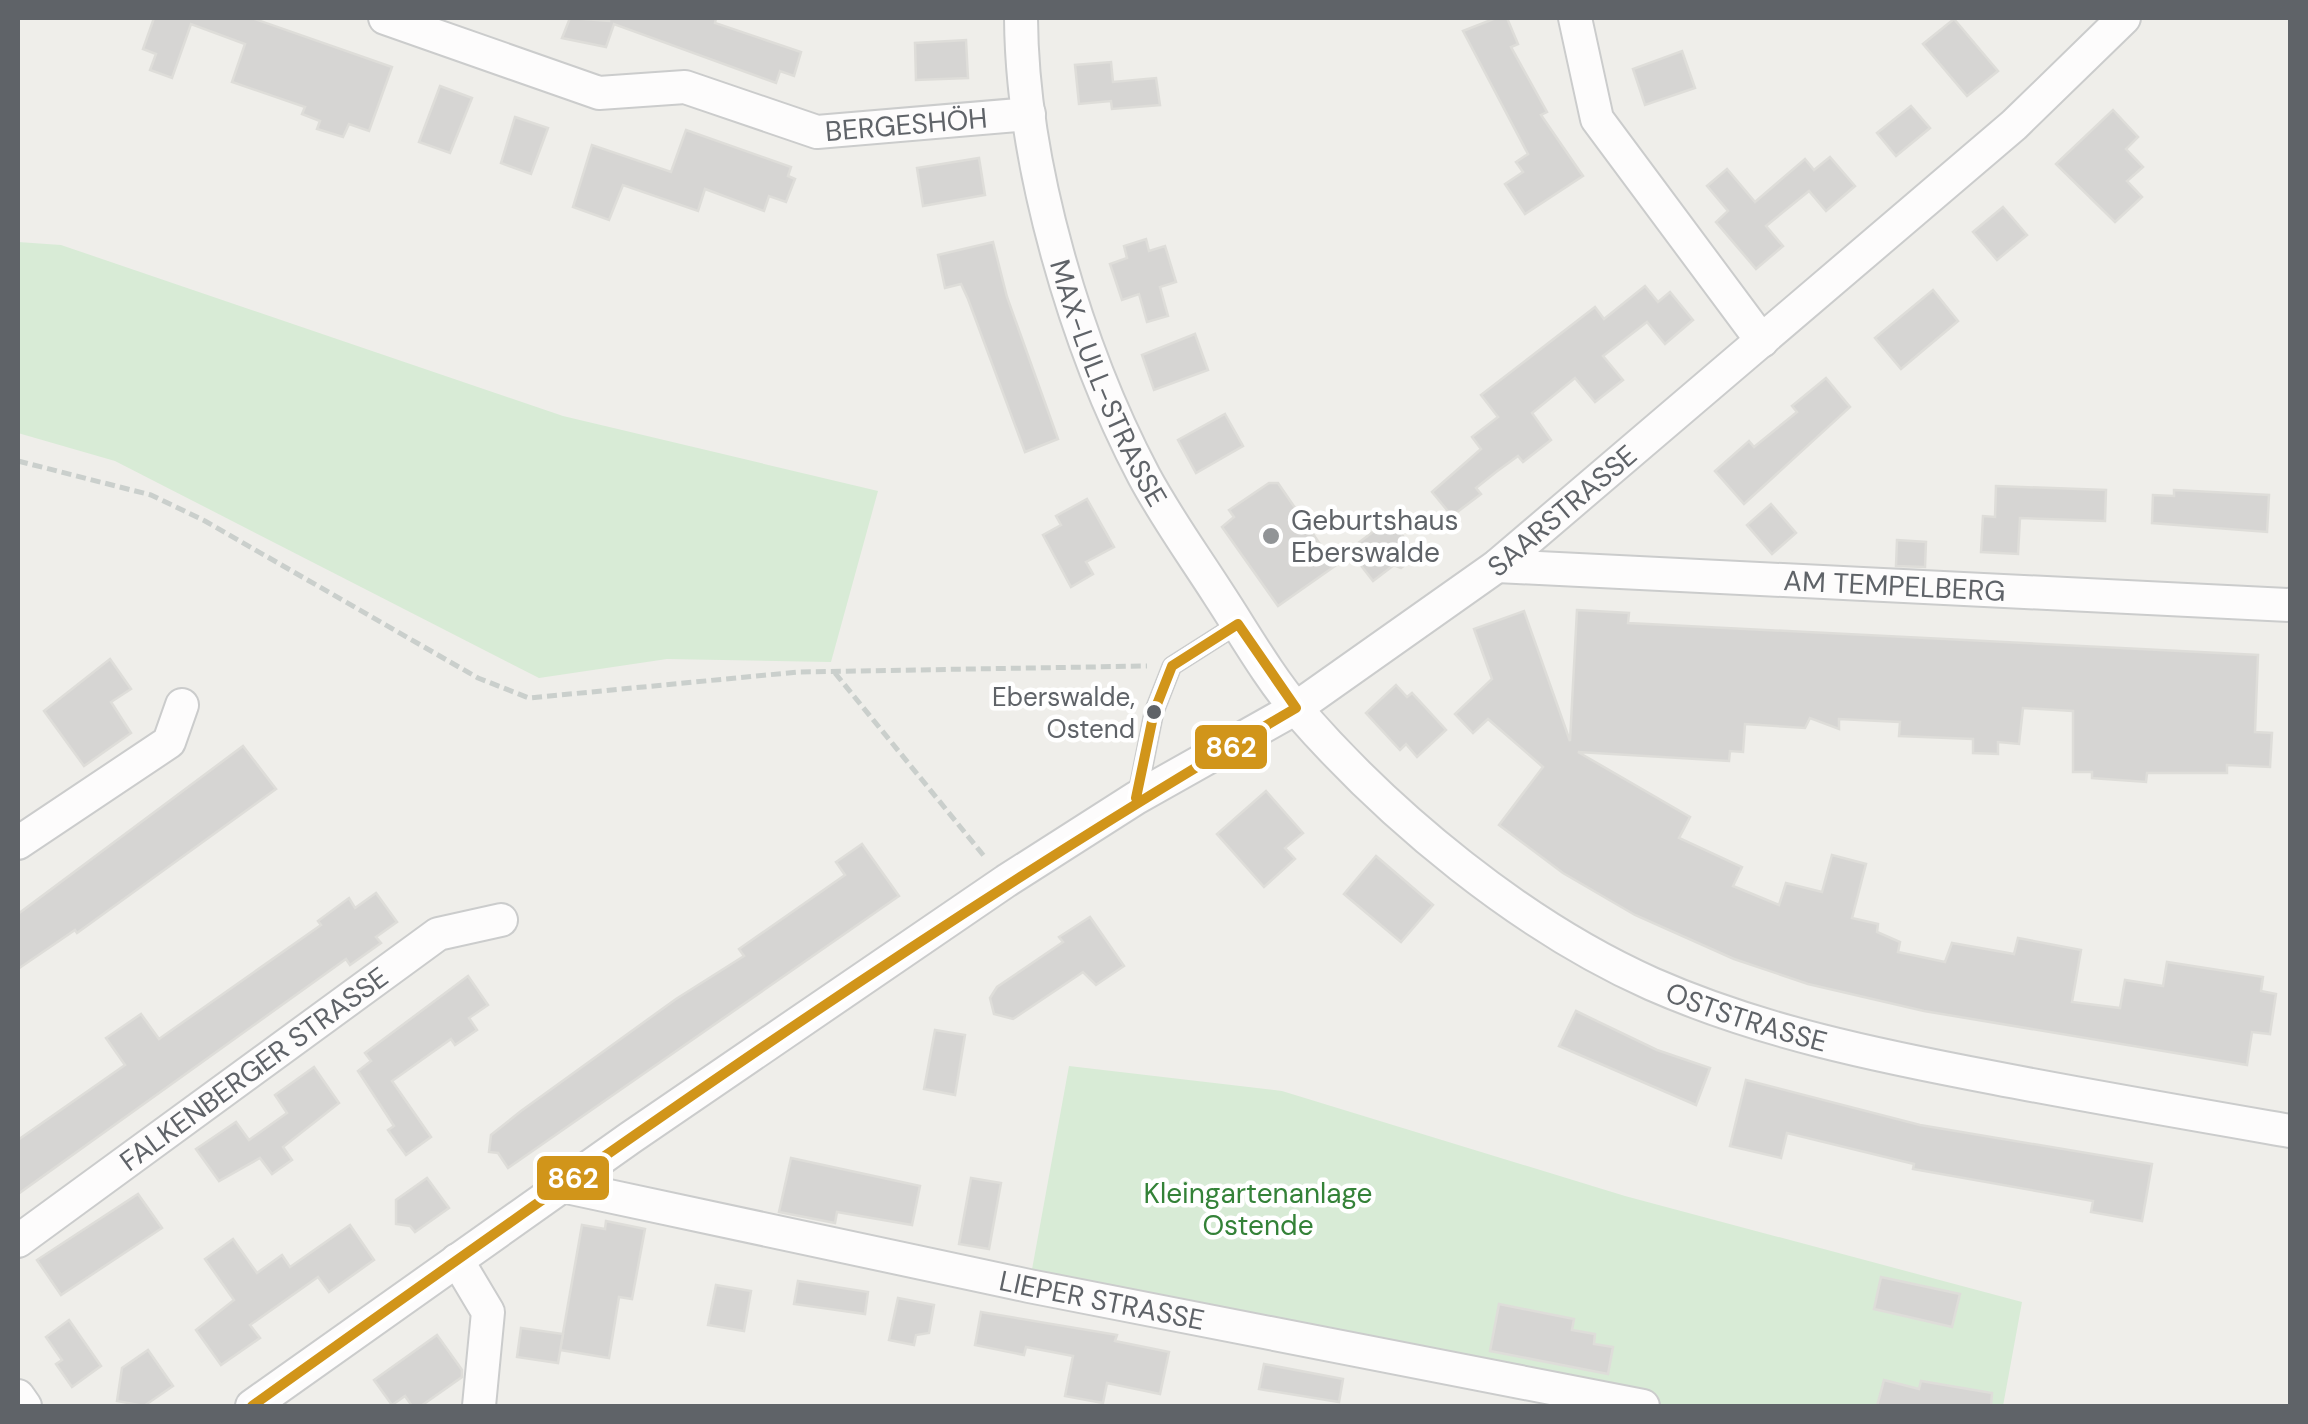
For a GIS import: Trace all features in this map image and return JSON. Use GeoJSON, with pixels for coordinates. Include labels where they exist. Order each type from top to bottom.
{"type":"FeatureCollection","features":[{"type":"Feature","properties":{"kind":"street","name":"BERGESHÖH"},"geometry":{"type":"LineString","coordinates":[[385,18],[598,93],[685,86],[817,132],[1029,114]]}},
{"type":"Feature","properties":{"kind":"street","name":"MAX-LULL-STRASSE"},"geometry":{"type":"LineString","coordinates":[[1021,18],[1029,114],[1064,272],[1100,384],[1146,478],[1296,708]]}},
{"type":"Feature","properties":{"kind":"street"},"geometry":{"type":"LineString","coordinates":[[1575,18],[1597,119],[1762,341]]}},
{"type":"Feature","properties":{"kind":"street","name":"SAARSTRASSE"},"geometry":{"type":"LineString","coordinates":[[252,1406],[562,1186],[1006,881],[1136,798],[1296,708],[1497,566],[2014,125],[2124,18]]}},
{"type":"Feature","properties":{"kind":"street","name":"AM TEMPELBERG"},"geometry":{"type":"LineString","coordinates":[[1497,566],[2290,604]]}},
{"type":"Feature","properties":{"kind":"street"},"geometry":{"type":"LineString","coordinates":[[18,844],[169,742],[182,705]]}},
{"type":"Feature","properties":{"kind":"street","name":"OSTSTRASSE"},"geometry":{"type":"LineString","coordinates":[[1296,708],[1407,817],[1521,912],[1648,982],[1772,1028],[1904,1060],[2290,1130]]}},
{"type":"Feature","properties":{"kind":"street","name":"FALKENBERGER STRASSE"},"geometry":{"type":"LineString","coordinates":[[18,1241],[438,934],[502,920]]}},
{"type":"Feature","properties":{"kind":"street","name":"LIEPER STRASSE"},"geometry":{"type":"LineString","coordinates":[[562,1186],[1049,1290],[1644,1406]]}},
{"type":"Feature","properties":{"kind":"street"},"geometry":{"type":"LineString","coordinates":[[456,1260],[488,1312],[479,1406]]}},
{"type":"Feature","properties":{"kind":"street"},"geometry":{"type":"LineString","coordinates":[[18,1396],[25,1406]]}},
{"type":"Feature","properties":{"kind":"lane"},"geometry":{"type":"LineString","coordinates":[[1136,798],[1154,712],[1172,666],[1238,624]]}},
{"type":"Feature","properties":{"kind":"path"},"geometry":{"type":"LineString","coordinates":[[18,461],[151,495],[390,625],[478,678],[529,698],[834,672],[1172,666]]}},
{"type":"Feature","properties":{"kind":"path"},"geometry":{"type":"LineString","coordinates":[[834,672],[1006,881]]}},
{"type":"Feature","properties":{"kind":"green space"},"geometry":{"type":"Polygon","coordinates":[[[18,242],[61,245],[563,416],[878,491],[831,662],[667,659],[539,678],[115,461],[18,433],[18,242]]]}},
{"type":"Feature","properties":{"kind":"green space","name":"Kleingartenanlage Ostende"},"geometry":{"type":"Polygon","coordinates":[[[1069,1066],[1282,1091],[1625,1196],[2022,1302],[2003,1406],[1653,1406],[1029,1286],[1069,1066]]]}},
{"type":"Feature","properties":{"kind":"building"},"geometry":{"type":"Polygon","coordinates":[[[154,18],[252,18],[392,67],[369,131],[349,124],[343,137],[317,129],[320,121],[302,114],[305,107],[232,82],[245,44],[191,24],[172,78],[150,70],[156,54],[143,49],[154,18]]]}},
{"type":"Feature","properties":{"kind":"building"},"geometry":{"type":"Polygon","coordinates":[[[570,18],[716,18],[715,23],[801,52],[794,76],[780,71],[776,83],[614,24],[606,47],[562,38],[570,18]]]}},
{"type":"Feature","properties":{"kind":"building"},"geometry":{"type":"Polygon","coordinates":[[[1496,18],[1507,18],[1518,44],[1511,47],[1547,112],[1541,115],[1583,176],[1525,214],[1505,184],[1523,172],[1516,162],[1528,154],[1463,31],[1496,18]]]}},
{"type":"Feature","properties":{"kind":"building"},"geometry":{"type":"Polygon","coordinates":[[[1954,19],[1998,71],[1967,96],[1923,44],[1954,19]]]}},
{"type":"Feature","properties":{"kind":"building"},"geometry":{"type":"Polygon","coordinates":[[[966,40],[968,78],[916,80],[915,43],[966,40]]]}},
{"type":"Feature","properties":{"kind":"building"},"geometry":{"type":"Polygon","coordinates":[[[1682,51],[1695,88],[1645,105],[1633,69],[1682,51]]]}},
{"type":"Feature","properties":{"kind":"building"},"geometry":{"type":"Polygon","coordinates":[[[1111,62],[1113,82],[1156,78],[1160,105],[1112,109],[1111,101],[1079,104],[1075,65],[1111,62]]]}},
{"type":"Feature","properties":{"kind":"building"},"geometry":{"type":"Polygon","coordinates":[[[440,86],[472,98],[450,153],[419,142],[440,86]]]}},
{"type":"Feature","properties":{"kind":"building"},"geometry":{"type":"Polygon","coordinates":[[[1911,106],[1930,128],[1896,156],[1877,133],[1911,106]]]}},
{"type":"Feature","properties":{"kind":"building"},"geometry":{"type":"Polygon","coordinates":[[[2113,110],[2138,137],[2126,149],[2143,167],[2127,181],[2142,197],[2115,222],[2056,164],[2113,110]]]}},
{"type":"Feature","properties":{"kind":"building"},"geometry":{"type":"Polygon","coordinates":[[[515,117],[548,128],[531,174],[501,163],[515,117]]]}},
{"type":"Feature","properties":{"kind":"building"},"geometry":{"type":"Polygon","coordinates":[[[686,130],[791,167],[788,176],[795,179],[786,202],[769,196],[764,211],[705,189],[698,211],[623,185],[609,220],[573,207],[592,145],[671,172],[686,130]]]}},
{"type":"Feature","properties":{"kind":"building"},"geometry":{"type":"Polygon","coordinates":[[[1830,157],[1855,186],[1826,211],[1809,191],[1766,226],[1783,246],[1756,269],[1716,222],[1728,211],[1707,186],[1727,169],[1755,202],[1805,159],[1814,170],[1830,157]]]}},
{"type":"Feature","properties":{"kind":"building"},"geometry":{"type":"Polygon","coordinates":[[[979,158],[985,195],[923,206],[917,168],[979,158]]]}},
{"type":"Feature","properties":{"kind":"building"},"geometry":{"type":"Polygon","coordinates":[[[2003,207],[2027,235],[1997,260],[1973,232],[2003,207]]]}},
{"type":"Feature","properties":{"kind":"building"},"geometry":{"type":"Polygon","coordinates":[[[1146,239],[1149,251],[1165,246],[1176,282],[1160,287],[1168,316],[1147,322],[1139,294],[1122,300],[1110,264],[1127,258],[1124,246],[1146,239]]]}},
{"type":"Feature","properties":{"kind":"building"},"geometry":{"type":"Polygon","coordinates":[[[993,242],[1007,297],[1058,439],[1025,452],[968,299],[961,284],[945,288],[938,255],[993,242]]]}},
{"type":"Feature","properties":{"kind":"building"},"geometry":{"type":"Polygon","coordinates":[[[1645,286],[1658,302],[1670,292],[1693,320],[1665,344],[1647,322],[1603,356],[1623,380],[1595,402],[1575,378],[1532,413],[1551,440],[1523,462],[1518,456],[1496,472],[1476,488],[1481,494],[1452,516],[1432,492],[1481,449],[1472,437],[1498,417],[1481,395],[1595,307],[1604,319],[1645,286]]]}},
{"type":"Feature","properties":{"kind":"building"},"geometry":{"type":"Polygon","coordinates":[[[1933,290],[1958,321],[1901,369],[1875,338],[1933,290]]]}},
{"type":"Feature","properties":{"kind":"building"},"geometry":{"type":"Polygon","coordinates":[[[1195,334],[1208,370],[1154,390],[1142,355],[1195,334]]]}},
{"type":"Feature","properties":{"kind":"building"},"geometry":{"type":"Polygon","coordinates":[[[1826,378],[1850,407],[1744,504],[1715,471],[1749,441],[1754,447],[1797,412],[1792,406],[1826,378]]]}},
{"type":"Feature","properties":{"kind":"building"},"geometry":{"type":"Polygon","coordinates":[[[1225,414],[1243,446],[1196,473],[1178,440],[1225,414]]]}},
{"type":"Feature","properties":{"kind":"building","name":"Geburtshaus Eberswalde"},"geometry":{"type":"Polygon","coordinates":[[[1269,483],[1278,483],[1335,566],[1278,606],[1222,527],[1234,517],[1229,510],[1269,483]]]}},
{"type":"Feature","properties":{"kind":"building"},"geometry":{"type":"Polygon","coordinates":[[[1996,486],[2106,490],[2105,521],[2020,518],[2018,554],[1981,552],[1983,516],[1995,517],[1996,486]]]}},
{"type":"Feature","properties":{"kind":"building"},"geometry":{"type":"Polygon","coordinates":[[[2174,490],[2269,495],[2267,532],[2152,523],[2153,495],[2174,496],[2174,490]]]}},
{"type":"Feature","properties":{"kind":"building"},"geometry":{"type":"Polygon","coordinates":[[[1087,499],[1114,547],[1086,562],[1093,574],[1071,587],[1043,535],[1061,525],[1056,516],[1087,499]]]}},
{"type":"Feature","properties":{"kind":"building"},"geometry":{"type":"Polygon","coordinates":[[[1771,504],[1796,533],[1772,554],[1747,525],[1771,504]]]}},
{"type":"Feature","properties":{"kind":"building"},"geometry":{"type":"Polygon","coordinates":[[[1390,519],[1411,547],[1412,559],[1401,568],[1394,565],[1373,581],[1349,550],[1390,519]]]}},
{"type":"Feature","properties":{"kind":"building"},"geometry":{"type":"Polygon","coordinates":[[[1897,540],[1926,542],[1925,567],[1896,566],[1897,540]]]}},
{"type":"Feature","properties":{"kind":"building"},"geometry":{"type":"Polygon","coordinates":[[[1577,610],[1629,613],[1628,623],[2258,655],[2255,732],[2272,733],[2270,767],[2227,765],[2227,773],[2147,773],[2146,782],[2092,778],[2092,772],[2073,772],[2073,711],[2023,708],[2019,744],[1998,742],[1998,754],[1973,753],[1973,739],[1899,736],[1900,722],[1839,719],[1839,729],[1810,718],[1805,728],[1745,724],[1743,752],[1730,751],[1729,761],[1578,752],[1690,817],[1679,838],[1742,867],[1733,886],[1779,905],[1786,883],[1822,892],[1832,855],[1866,864],[1852,918],[1878,924],[1877,932],[1900,942],[1898,952],[1945,962],[1952,943],[2014,954],[2018,938],[2081,950],[2072,1002],[2120,1008],[2125,980],[2163,986],[2167,962],[2263,977],[2261,991],[2276,994],[2270,1034],[2252,1032],[2247,1065],[1924,1011],[1808,984],[1734,959],[1635,915],[1563,873],[1499,825],[1543,767],[1488,719],[1473,733],[1455,714],[1492,679],[1474,629],[1524,611],[1570,741],[1577,610]]]}},
{"type":"Feature","properties":{"kind":"building"},"geometry":{"type":"Polygon","coordinates":[[[110,659],[131,689],[111,702],[131,733],[84,766],[44,711],[110,659]]]}},
{"type":"Feature","properties":{"kind":"building"},"geometry":{"type":"Polygon","coordinates":[[[1396,685],[1407,697],[1412,693],[1446,730],[1417,757],[1406,744],[1400,750],[1366,713],[1396,685]]]}},
{"type":"Feature","properties":{"kind":"building"},"geometry":{"type":"Polygon","coordinates":[[[243,746],[276,789],[77,933],[75,930],[18,969],[18,914],[243,746]]]}},
{"type":"Feature","properties":{"kind":"building"},"geometry":{"type":"Polygon","coordinates":[[[1266,791],[1303,833],[1285,848],[1295,859],[1264,887],[1217,834],[1266,791]]]}},
{"type":"Feature","properties":{"kind":"building"},"geometry":{"type":"Polygon","coordinates":[[[862,844],[899,896],[508,1168],[498,1153],[489,1152],[491,1135],[521,1111],[676,999],[744,956],[739,949],[845,875],[836,862],[862,844]]]}},
{"type":"Feature","properties":{"kind":"building"},"geometry":{"type":"Polygon","coordinates":[[[1376,856],[1433,905],[1401,942],[1344,894],[1376,856]]]}},
{"type":"Feature","properties":{"kind":"building"},"geometry":{"type":"Polygon","coordinates":[[[376,893],[397,922],[376,937],[381,943],[350,965],[346,959],[18,1194],[18,1140],[125,1065],[106,1038],[141,1014],[159,1039],[321,925],[318,921],[349,898],[355,908],[376,893]]]}},
{"type":"Feature","properties":{"kind":"building"},"geometry":{"type":"Polygon","coordinates":[[[1090,917],[1124,966],[1096,985],[1083,972],[1013,1019],[994,1014],[990,998],[997,987],[1063,942],[1059,937],[1090,917]]]}},
{"type":"Feature","properties":{"kind":"building"},"geometry":{"type":"Polygon","coordinates":[[[468,976],[488,1005],[469,1018],[477,1030],[455,1045],[451,1039],[392,1081],[431,1137],[406,1155],[388,1130],[394,1126],[358,1071],[371,1061],[365,1053],[468,976]]]}},
{"type":"Feature","properties":{"kind":"building"},"geometry":{"type":"Polygon","coordinates":[[[1576,1011],[1657,1050],[1710,1068],[1696,1105],[1559,1046],[1576,1011]]]}},
{"type":"Feature","properties":{"kind":"building"},"geometry":{"type":"Polygon","coordinates":[[[935,1030],[965,1035],[955,1095],[924,1089],[935,1030]]]}},
{"type":"Feature","properties":{"kind":"building"},"geometry":{"type":"Polygon","coordinates":[[[314,1067],[339,1103],[283,1147],[292,1160],[272,1174],[260,1158],[219,1181],[196,1149],[236,1122],[249,1140],[287,1113],[275,1095],[314,1067]]]}},
{"type":"Feature","properties":{"kind":"building"},"geometry":{"type":"Polygon","coordinates":[[[1746,1080],[1920,1125],[2152,1164],[2142,1221],[2091,1212],[2093,1201],[1913,1169],[1914,1164],[1787,1133],[1781,1158],[1730,1146],[1746,1080]]]}},
{"type":"Feature","properties":{"kind":"building"},"geometry":{"type":"Polygon","coordinates":[[[791,1158],[920,1186],[912,1225],[837,1212],[835,1223],[779,1212],[791,1158]]]}},
{"type":"Feature","properties":{"kind":"building"},"geometry":{"type":"Polygon","coordinates":[[[427,1178],[449,1208],[415,1232],[410,1226],[396,1224],[396,1200],[427,1178]]]}},
{"type":"Feature","properties":{"kind":"building"},"geometry":{"type":"Polygon","coordinates":[[[971,1178],[1001,1183],[989,1249],[959,1244],[971,1178]]]}},
{"type":"Feature","properties":{"kind":"building"},"geometry":{"type":"Polygon","coordinates":[[[138,1194],[162,1228],[61,1295],[37,1260],[138,1194]]]}},
{"type":"Feature","properties":{"kind":"building"},"geometry":{"type":"Polygon","coordinates":[[[606,1221],[645,1229],[632,1299],[619,1297],[609,1358],[560,1350],[582,1225],[605,1229],[606,1221]]]}},
{"type":"Feature","properties":{"kind":"building"},"geometry":{"type":"Polygon","coordinates":[[[350,1225],[374,1260],[329,1292],[318,1277],[250,1325],[260,1338],[221,1365],[196,1330],[234,1300],[205,1259],[233,1239],[257,1273],[282,1255],[290,1267],[350,1225]]]}},
{"type":"Feature","properties":{"kind":"building"},"geometry":{"type":"Polygon","coordinates":[[[1881,1277],[1960,1294],[1952,1327],[1874,1309],[1881,1277]]]}},
{"type":"Feature","properties":{"kind":"building"},"geometry":{"type":"Polygon","coordinates":[[[798,1281],[868,1292],[865,1314],[794,1304],[798,1281]]]}},
{"type":"Feature","properties":{"kind":"building"},"geometry":{"type":"Polygon","coordinates":[[[716,1285],[751,1291],[744,1331],[708,1325],[716,1285]]]}},
{"type":"Feature","properties":{"kind":"building"},"geometry":{"type":"Polygon","coordinates":[[[898,1298],[934,1305],[929,1333],[916,1335],[914,1345],[889,1340],[898,1298]]]}},
{"type":"Feature","properties":{"kind":"building"},"geometry":{"type":"Polygon","coordinates":[[[1499,1304],[1574,1319],[1572,1330],[1595,1334],[1594,1344],[1613,1347],[1608,1374],[1490,1351],[1499,1304]]]}},
{"type":"Feature","properties":{"kind":"building"},"geometry":{"type":"Polygon","coordinates":[[[981,1312],[1117,1335],[1115,1341],[1169,1352],[1160,1394],[1107,1383],[1103,1403],[1065,1396],[1073,1356],[1026,1347],[1024,1355],[975,1345],[981,1312]]]}},
{"type":"Feature","properties":{"kind":"building"},"geometry":{"type":"Polygon","coordinates":[[[69,1320],[101,1366],[72,1387],[56,1364],[62,1360],[46,1337],[69,1320]]]}},
{"type":"Feature","properties":{"kind":"building"},"geometry":{"type":"Polygon","coordinates":[[[521,1328],[563,1334],[558,1363],[517,1357],[521,1328]]]}},
{"type":"Feature","properties":{"kind":"building"},"geometry":{"type":"Polygon","coordinates":[[[437,1335],[462,1370],[462,1377],[421,1406],[412,1406],[405,1396],[392,1405],[374,1380],[437,1335]]]}},
{"type":"Feature","properties":{"kind":"building"},"geometry":{"type":"Polygon","coordinates":[[[148,1350],[173,1386],[144,1406],[117,1401],[122,1368],[148,1350]]]}},
{"type":"Feature","properties":{"kind":"building"},"geometry":{"type":"Polygon","coordinates":[[[1264,1364],[1343,1379],[1339,1402],[1259,1389],[1264,1364]]]}},
{"type":"Feature","properties":{"kind":"building"},"geometry":{"type":"Polygon","coordinates":[[[1884,1380],[1919,1389],[1921,1381],[1992,1393],[1991,1406],[1877,1406],[1884,1380]]]}},
{"type":"Feature","properties":{"kind":"transit line","name":"862"},"geometry":{"type":"LineString","coordinates":[[252,1406],[636,1134],[896,958],[1296,708],[1238,624],[1172,666],[1154,712],[1136,798]]}},
{"type":"Feature","properties":{"kind":"place","name":"Geburtshaus Eberswalde"},"geometry":{"type":"Point","coordinates":[1271,536]}},
{"type":"Feature","properties":{"kind":"place","name":"Eberswalde, Ostend"},"geometry":{"type":"Point","coordinates":[1154,712]}}]}
